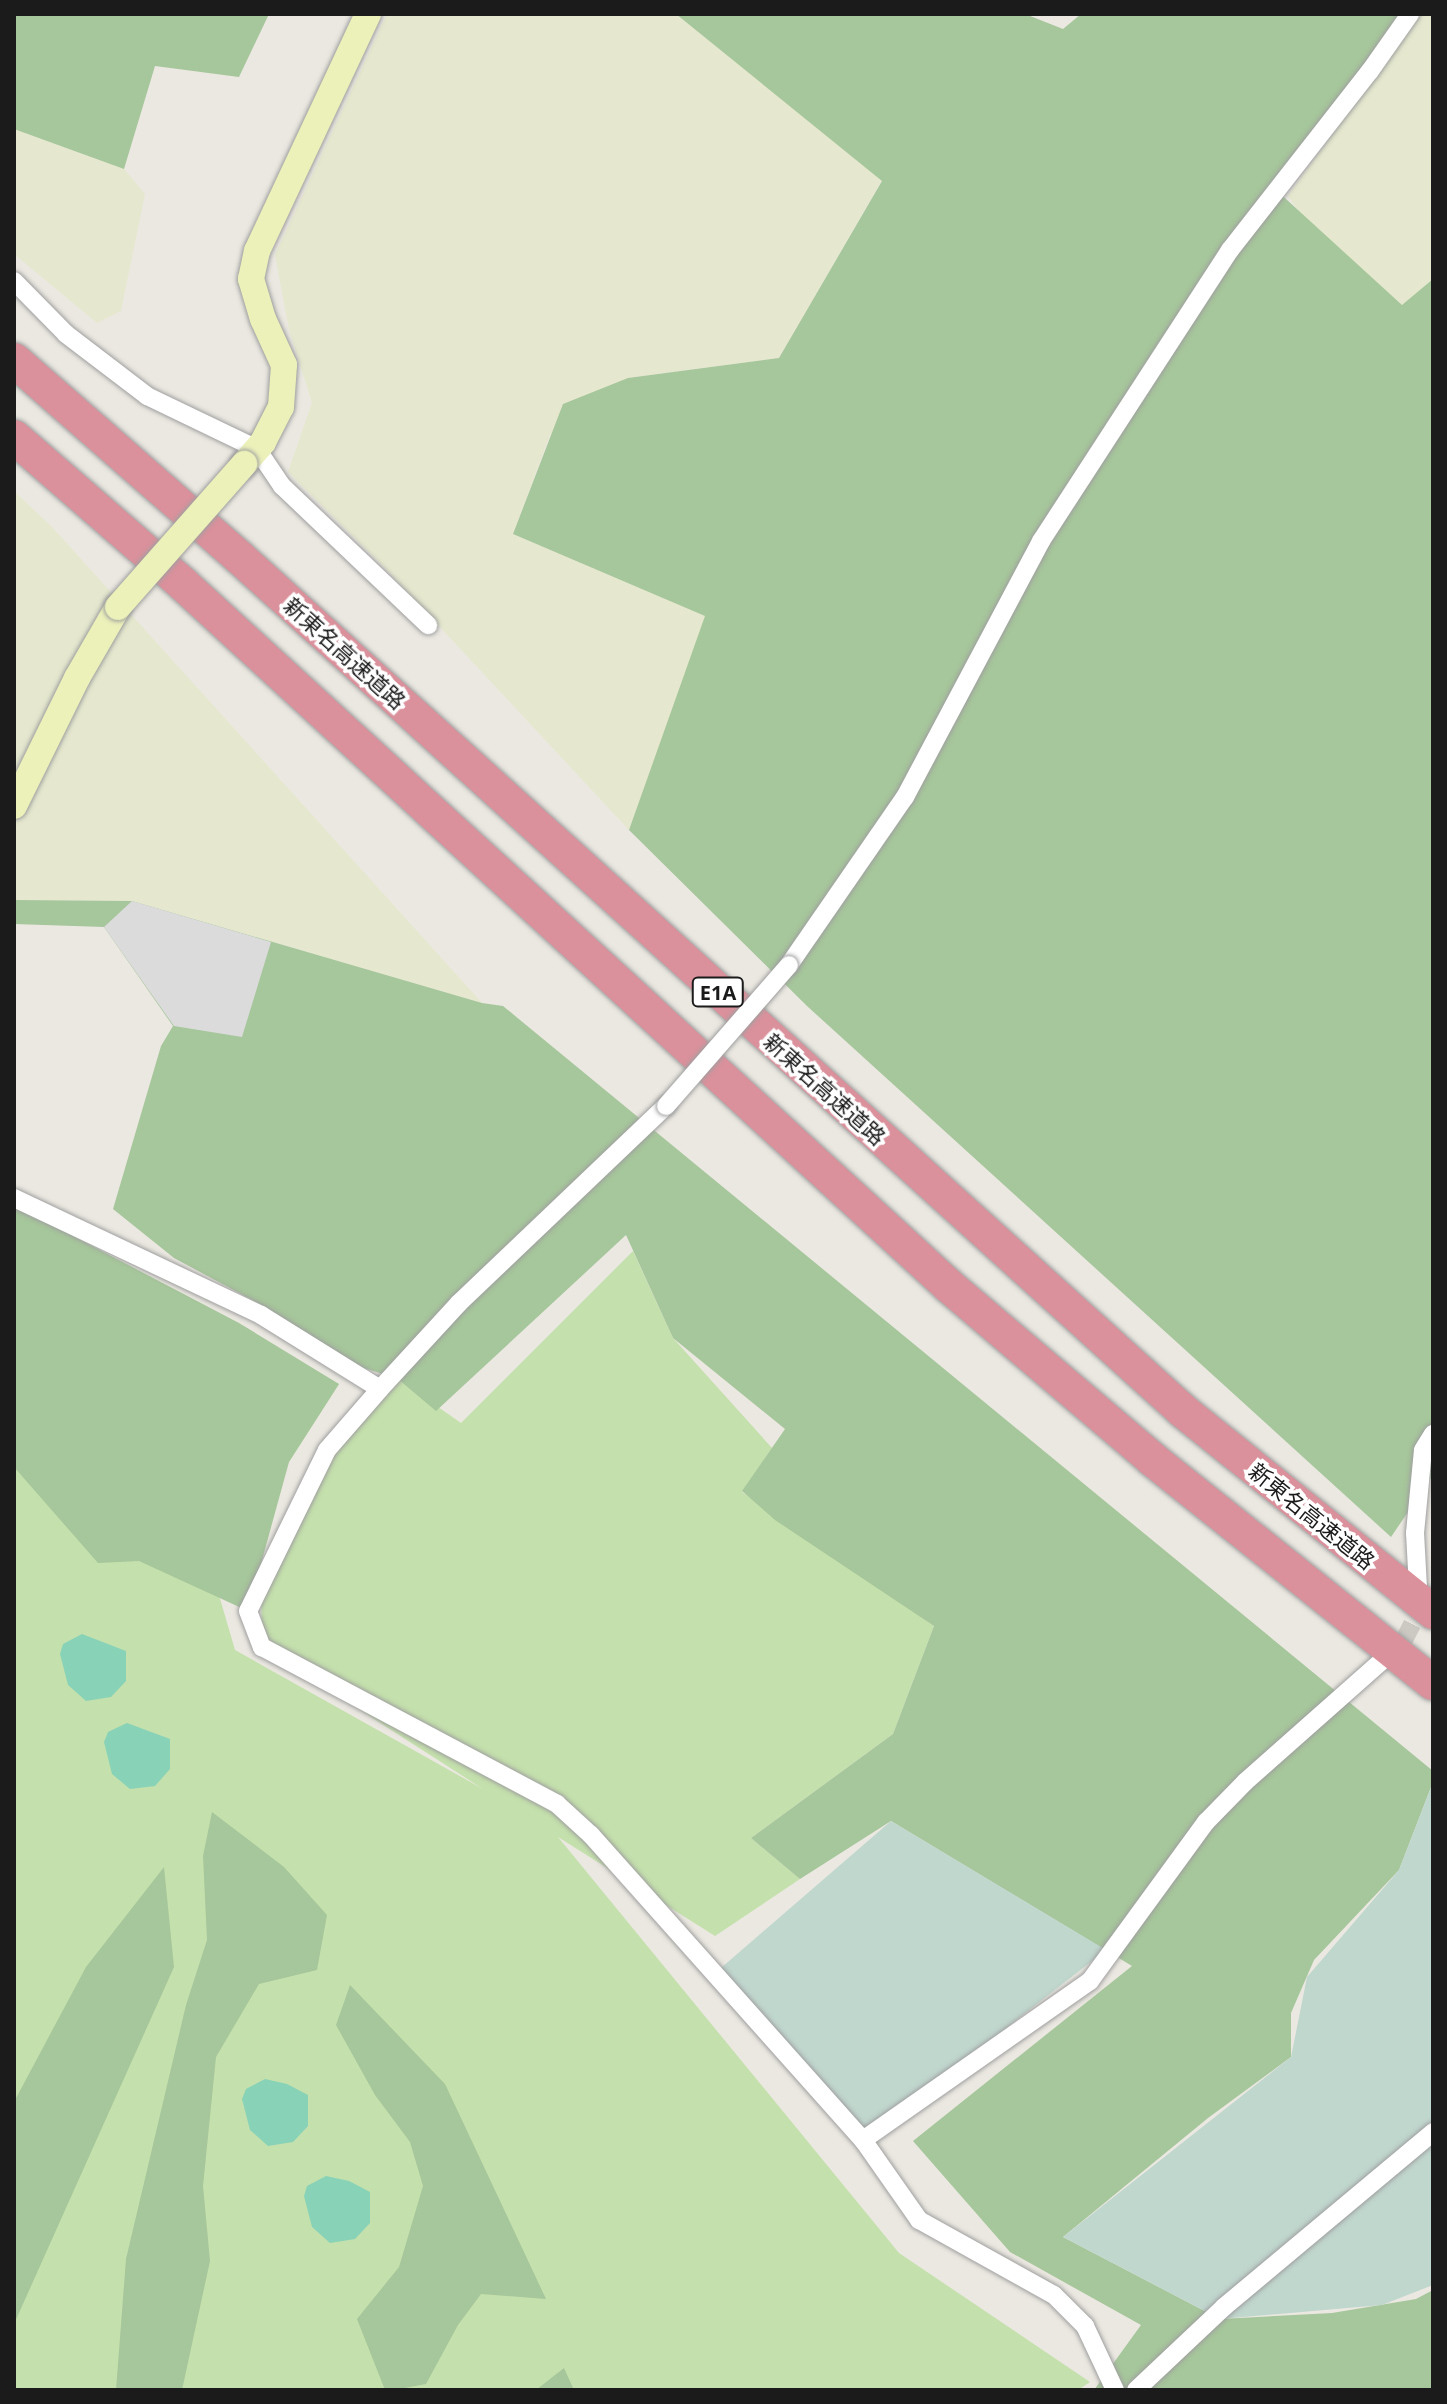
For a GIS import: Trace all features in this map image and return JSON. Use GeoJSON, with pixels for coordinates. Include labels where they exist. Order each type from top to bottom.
{"type":"FeatureCollection","features":[{"type":"Feature","properties":{"kind":"highway","name":"新東名高速道路"},"geometry":{"type":"LineString","coordinates":[[14,360],[251,567],[1183,1411],[1425,1600]]}},
{"type":"Feature","properties":{"kind":"highway","name":"E1A"},"geometry":{"type":"LineString","coordinates":[[14,437],[184,585],[949,1286],[1152,1459],[1433,1683]]}},
{"type":"Feature","properties":{"kind":"street"},"geometry":{"type":"LineString","coordinates":[[14,806],[77,678],[118,607],[250,456],[281,407],[284,365],[263,319],[251,279],[257,251],[368,14]]}},
{"type":"Feature","properties":{"kind":"street"},"geometry":{"type":"LineString","coordinates":[[1115,2390],[1085,2326],[1054,2295],[919,2220],[863,2140],[591,1835],[557,1804],[262,1647],[248,1611],[327,1450],[459,1303],[666,1106],[789,965],[905,797],[1041,541],[1230,250],[1370,71],[1410,14]]}},
{"type":"Feature","properties":{"kind":"street"},"geometry":{"type":"LineString","coordinates":[[14,281],[66,334],[147,396],[250,456],[428,625]]}},
{"type":"Feature","properties":{"kind":"street"},"geometry":{"type":"LineString","coordinates":[[14,1198],[261,1315],[380,1389]]}},
{"type":"Feature","properties":{"kind":"street"},"geometry":{"type":"LineString","coordinates":[[1425,1600],[1415,1533],[1423,1450],[1433,1434]]}},
{"type":"Feature","properties":{"kind":"street"},"geometry":{"type":"LineString","coordinates":[[863,2140],[1090,1981],[1206,1822],[1245,1782],[1383,1660]]}},
{"type":"Feature","properties":{"kind":"street"},"geometry":{"type":"LineString","coordinates":[[1136,2390],[1224,2307],[1433,2132]]}},
{"type":"Feature","properties":{"kind":"green space"},"geometry":{"type":"Polygon","coordinates":[[[14,14],[269,14],[239,77],[155,66],[124,169],[14,129],[14,14]]]}},
{"type":"Feature","properties":{"kind":"green space"},"geometry":{"type":"Polygon","coordinates":[[[387,14],[676,14],[882,180],[779,358],[628,378],[550,435],[513,534],[706,616],[629,830],[384,567],[288,472],[312,403],[289,329],[275,255],[387,14]]]}},
{"type":"Feature","properties":{"kind":"green space"},"geometry":{"type":"Polygon","coordinates":[[[676,14],[1025,14],[1063,29],[1081,14],[1400,14],[1275,189],[1402,305],[1433,279],[1433,1475],[1391,1537],[807,1006],[629,830],[705,616],[513,534],[563,404],[628,378],[779,358],[882,181],[676,14]]]}},
{"type":"Feature","properties":{"kind":"green space"},"geometry":{"type":"Polygon","coordinates":[[[1420,14],[1433,14],[1433,279],[1402,305],[1302,216],[1288,196],[1420,14]]]}},
{"type":"Feature","properties":{"kind":"green space"},"geometry":{"type":"Polygon","coordinates":[[[14,129],[124,169],[145,194],[121,311],[97,323],[14,254],[14,129]]]}},
{"type":"Feature","properties":{"kind":"green space"},"geometry":{"type":"Polygon","coordinates":[[[14,491],[53,528],[482,1003],[132,901],[14,900],[14,491]]]}},
{"type":"Feature","properties":{"kind":"green space"},"geometry":{"type":"Polygon","coordinates":[[[14,900],[132,901],[482,1003],[503,1006],[1433,1771],[1433,1782],[1399,1870],[1314,1960],[1291,2013],[1291,2057],[1208,2118],[1063,2237],[1220,2319],[1332,2313],[1416,2299],[1433,2290],[1433,2390],[1094,2390],[1141,2325],[1010,2252],[913,2141],[1132,1966],[891,1821],[800,1879],[751,1838],[893,1734],[934,1626],[775,1520],[742,1491],[785,1429],[673,1338],[626,1235],[436,1411],[398,1379],[361,1367],[254,1301],[174,1258],[113,1209],[161,1046],[173,1026],[104,927],[14,924],[14,900]]]}},
{"type":"Feature","properties":{"kind":"green space"},"geometry":{"type":"Polygon","coordinates":[[[14,1205],[239,1323],[339,1384],[289,1462],[248,1611],[139,1561],[98,1563],[14,1467],[14,1205]]]}},
{"type":"Feature","properties":{"kind":"green space"},"geometry":{"type":"Polygon","coordinates":[[[14,1221],[339,1384],[214,1578],[235,1650],[483,1789],[262,1647],[261,1584],[327,1450],[398,1379],[461,1423],[633,1251],[673,1338],[772,1448],[742,1492],[934,1626],[893,1734],[751,1838],[800,1879],[715,1936],[558,1837],[899,2253],[1090,2382],[1078,2390],[14,2390],[14,1221]]]}},
{"type":"Feature","properties":{"kind":"green space"},"geometry":{"type":"Polygon","coordinates":[[[82,1634],[126,1651],[126,1681],[111,1697],[86,1701],[68,1685],[60,1654],[63,1644],[82,1634]]]}},
{"type":"Feature","properties":{"kind":"green space"},"geometry":{"type":"Polygon","coordinates":[[[127,1723],[170,1739],[170,1769],[155,1786],[130,1789],[112,1774],[104,1742],[108,1732],[127,1723]]]}},
{"type":"Feature","properties":{"kind":"green space"},"geometry":{"type":"Polygon","coordinates":[[[1433,1782],[1433,2285],[1382,2305],[1220,2319],[1063,2237],[1291,2057],[1307,1977],[1399,1870],[1433,1782]]]}},
{"type":"Feature","properties":{"kind":"green space"},"geometry":{"type":"Polygon","coordinates":[[[212,1812],[284,1867],[327,1915],[317,1970],[259,1984],[216,2057],[203,2186],[210,2261],[182,2390],[116,2390],[126,2259],[186,2005],[207,1940],[203,1856],[212,1812]]]}},
{"type":"Feature","properties":{"kind":"green space"},"geometry":{"type":"Polygon","coordinates":[[[891,1821],[1106,1950],[863,2140],[714,1974],[891,1821]]]}},
{"type":"Feature","properties":{"kind":"green space"},"geometry":{"type":"Polygon","coordinates":[[[164,1867],[174,1967],[14,2324],[14,2102],[86,1967],[164,1867]]]}},
{"type":"Feature","properties":{"kind":"green space"},"geometry":{"type":"Polygon","coordinates":[[[350,1985],[445,2084],[546,2299],[481,2294],[458,2325],[426,2384],[394,2390],[385,2390],[357,2319],[399,2267],[423,2186],[410,2142],[375,2095],[336,2025],[350,1985]]]}},
{"type":"Feature","properties":{"kind":"green space"},"geometry":{"type":"Polygon","coordinates":[[[265,2079],[287,2084],[308,2095],[308,2126],[293,2142],[268,2146],[250,2130],[242,2099],[246,2089],[265,2079]]]}},
{"type":"Feature","properties":{"kind":"green space"},"geometry":{"type":"Polygon","coordinates":[[[326,2176],[349,2181],[370,2192],[370,2223],[355,2239],[330,2243],[312,2227],[304,2196],[307,2186],[326,2176]]]}},
{"type":"Feature","properties":{"kind":"green space"},"geometry":{"type":"Polygon","coordinates":[[[564,2368],[574,2390],[536,2390],[564,2368]]]}},
{"type":"Feature","properties":{"kind":"shaded area"},"geometry":{"type":"Polygon","coordinates":[[[132,901],[271,942],[242,1037],[174,1026],[104,927],[132,901]]]}},
{"type":"Feature","properties":{"kind":"tunnel"},"geometry":{"type":"LineString","coordinates":[[1388,1655],[1404,1640],[1417,1615],[1418,1595]]}}]}
